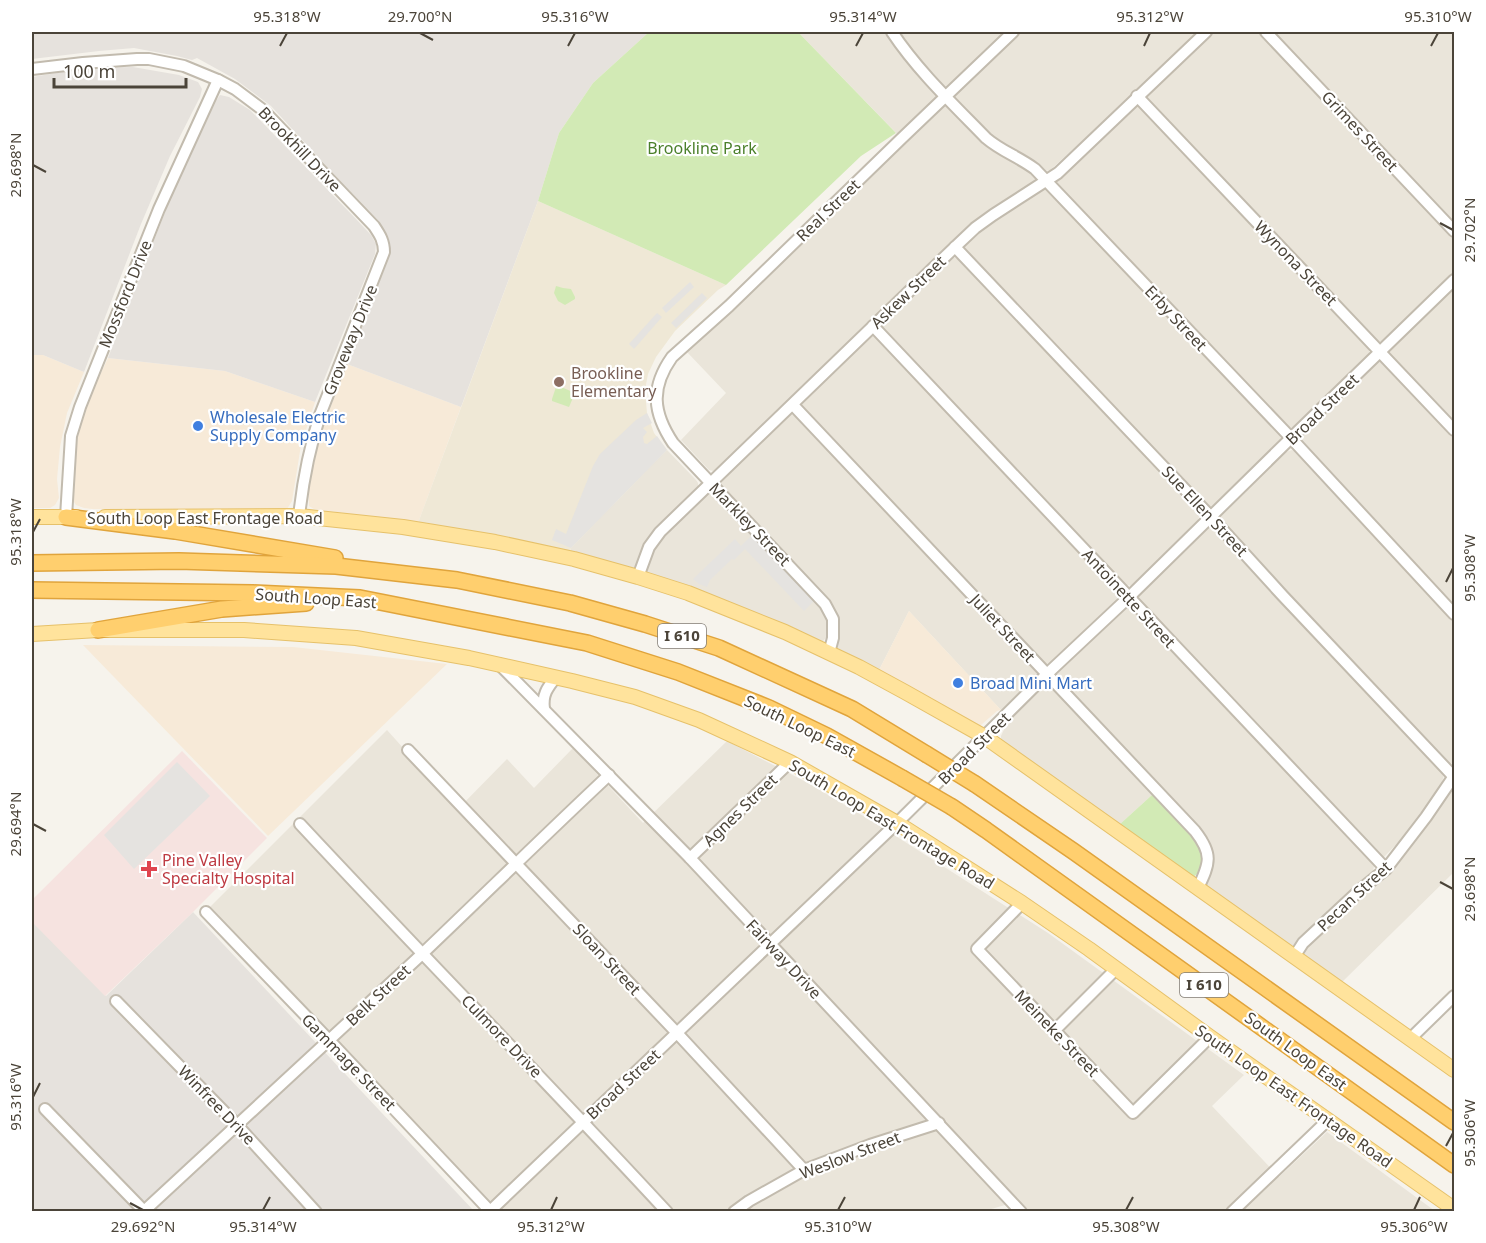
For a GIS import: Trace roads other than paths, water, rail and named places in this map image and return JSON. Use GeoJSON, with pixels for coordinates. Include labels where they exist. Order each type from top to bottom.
{"type":"FeatureCollection","features":[{"type":"Feature","properties":{"kind":"highway"},"geometry":{"type":"LineString","coordinates":[[66,517],[175,531],[343,559],[417,576]]}},
{"type":"Feature","properties":{"kind":"highway","name":"South Loop East"},"geometry":{"type":"LineString","coordinates":[[32,563],[179,561],[325,566],[458,580],[570,603],[719,648],[852,709],[975,784],[1455,1122]]}},
{"type":"Feature","properties":{"kind":"highway","name":"South Loop East"},"geometry":{"type":"LineString","coordinates":[[32,590],[253,593],[360,598],[587,643],[678,672],[769,708],[827,736],[952,807],[1455,1165]]}},
{"type":"Feature","properties":{"kind":"highway"},"geometry":{"type":"LineString","coordinates":[[98,630],[222,609],[360,598]]}},
{"type":"Feature","properties":{"kind":"main road","name":"South Loop East Frontage Road"},"geometry":{"type":"LineString","coordinates":[[32,517],[299,516],[403,527],[495,542],[574,559],[638,577],[738,612],[829,653],[985,737],[1455,1070]]}},
{"type":"Feature","properties":{"kind":"main road","name":"South Loop East Frontage Road"},"geometry":{"type":"LineString","coordinates":[[32,633],[98,630],[244,630],[356,638],[470,658],[556,677],[635,698],[699,720],[790,762],[897,823],[1022,903],[1453,1210]]}},
{"type":"Feature","properties":{"kind":"street","name":"Erby Street"},"geometry":{"type":"LineString","coordinates":[[892,32],[915,63],[996,147],[1024,161],[1046,180],[1455,614]]}},
{"type":"Feature","properties":{"kind":"street","name":"Real Street"},"geometry":{"type":"LineString","coordinates":[[657,398],[661,377],[672,357],[729,306],[1013,32]]}},
{"type":"Feature","properties":{"kind":"street","name":"Askew Street"},"geometry":{"type":"LineString","coordinates":[[638,577],[654,539],[955,247],[993,215],[1058,173],[1206,32]]}},
{"type":"Feature","properties":{"kind":"street","name":"Grimes Street"},"geometry":{"type":"LineString","coordinates":[[1266,32],[1455,231]]}},
{"type":"Feature","properties":{"kind":"street","name":"Brookhill Drive"},"geometry":{"type":"LineString","coordinates":[[32,69],[149,59],[184,66],[218,80],[235,89],[262,110],[381,235]]}},
{"type":"Feature","properties":{"kind":"street","name":"Mossford Drive"},"geometry":{"type":"LineString","coordinates":[[66,517],[71,436],[82,401],[159,209],[218,80]]}},
{"type":"Feature","properties":{"kind":"street","name":"Wynona Street"},"geometry":{"type":"LineString","coordinates":[[1137,96],[1455,430]]}},
{"type":"Feature","properties":{"kind":"street","name":"Groveway Drive"},"geometry":{"type":"LineString","coordinates":[[299,516],[311,442],[384,252],[381,235]]}},
{"type":"Feature","properties":{"kind":"street","name":"Sue Ellen Street"},"geometry":{"type":"LineString","coordinates":[[955,247],[1454,776]]}},
{"type":"Feature","properties":{"kind":"street","name":"Broad Street"},"geometry":{"type":"LineString","coordinates":[[490,1211],[897,823],[1047,674],[1455,280]]}},
{"type":"Feature","properties":{"kind":"street","name":"Antoinette Street"},"geometry":{"type":"LineString","coordinates":[[873,326],[1386,869]]}},
{"type":"Feature","properties":{"kind":"street","name":"Markley Street"},"geometry":{"type":"LineString","coordinates":[[657,398],[658,415],[673,443],[825,604],[833,619],[833,638],[829,653]]}},
{"type":"Feature","properties":{"kind":"street","name":"Juliet Street"},"geometry":{"type":"LineString","coordinates":[[792,405],[1201,839],[1209,856],[1207,868],[1197,888]]}},
{"type":"Feature","properties":{"kind":"street","name":"Fairway Drive"},"geometry":{"type":"LineString","coordinates":[[499,664],[690,858],[1021,1212]]}},
{"type":"Feature","properties":{"kind":"street"},"geometry":{"type":"LineString","coordinates":[[544,709],[545,692],[556,677]]}},
{"type":"Feature","properties":{"kind":"street","name":"Sloan Street"},"geometry":{"type":"LineString","coordinates":[[408,750],[804,1170]]}},
{"type":"Feature","properties":{"kind":"street","name":"Agnes Street"},"geometry":{"type":"LineString","coordinates":[[690,858],[790,762]]}},
{"type":"Feature","properties":{"kind":"street","name":"Belk Street"},"geometry":{"type":"LineString","coordinates":[[144,1211],[422,954],[609,775]]}},
{"type":"Feature","properties":{"kind":"street","name":"Pecan Street"},"geometry":{"type":"LineString","coordinates":[[1294,957],[1303,943],[1386,869],[1454,776]]}},
{"type":"Feature","properties":{"kind":"street","name":"Culmore Drive"},"geometry":{"type":"LineString","coordinates":[[300,824],[584,1122],[666,1212]]}},
{"type":"Feature","properties":{"kind":"street","name":"Meineke Street"},"geometry":{"type":"LineString","coordinates":[[1022,903],[977,949],[1133,1113],[1210,1037]]}},
{"type":"Feature","properties":{"kind":"street","name":"Gammage Street"},"geometry":{"type":"LineString","coordinates":[[206,912],[490,1211]]}},
{"type":"Feature","properties":{"kind":"street"},"geometry":{"type":"LineString","coordinates":[[1055,1030],[1116,969]]}},
{"type":"Feature","properties":{"kind":"street"},"geometry":{"type":"LineString","coordinates":[[1410,1039],[1455,996]]}},
{"type":"Feature","properties":{"kind":"street","name":"Winfree Drive"},"geometry":{"type":"LineString","coordinates":[[116,1001],[238,1126],[316,1212]]}},
{"type":"Feature","properties":{"kind":"street"},"geometry":{"type":"LineString","coordinates":[[45,1109],[144,1211]]}},
{"type":"Feature","properties":{"kind":"street"},"geometry":{"type":"LineString","coordinates":[[1232,1212],[1328,1120]]}},
{"type":"Feature","properties":{"kind":"street","name":"Weslow Street"},"geometry":{"type":"LineString","coordinates":[[734,1212],[804,1170],[870,1145],[939,1123]]}},
{"type":"Feature","properties":{"kind":"place","name":"Brookline Elementary"},"geometry":{"type":"Point","coordinates":[559,382]}},
{"type":"Feature","properties":{"kind":"place","name":"Wholesale Electric Supply Company"},"geometry":{"type":"Point","coordinates":[198,426]}},
{"type":"Feature","properties":{"kind":"place","name":"Broad Mini Mart"},"geometry":{"type":"Point","coordinates":[958,683]}},
{"type":"Feature","properties":{"kind":"place","name":"Pine Valley Specialty Hospital"},"geometry":{"type":"Point","coordinates":[149,869]}},
{"type":"Feature","properties":{"kind":"park label","name":"Brookline Park"},"geometry":{"type":"Point","coordinates":[702,148]}}]}
